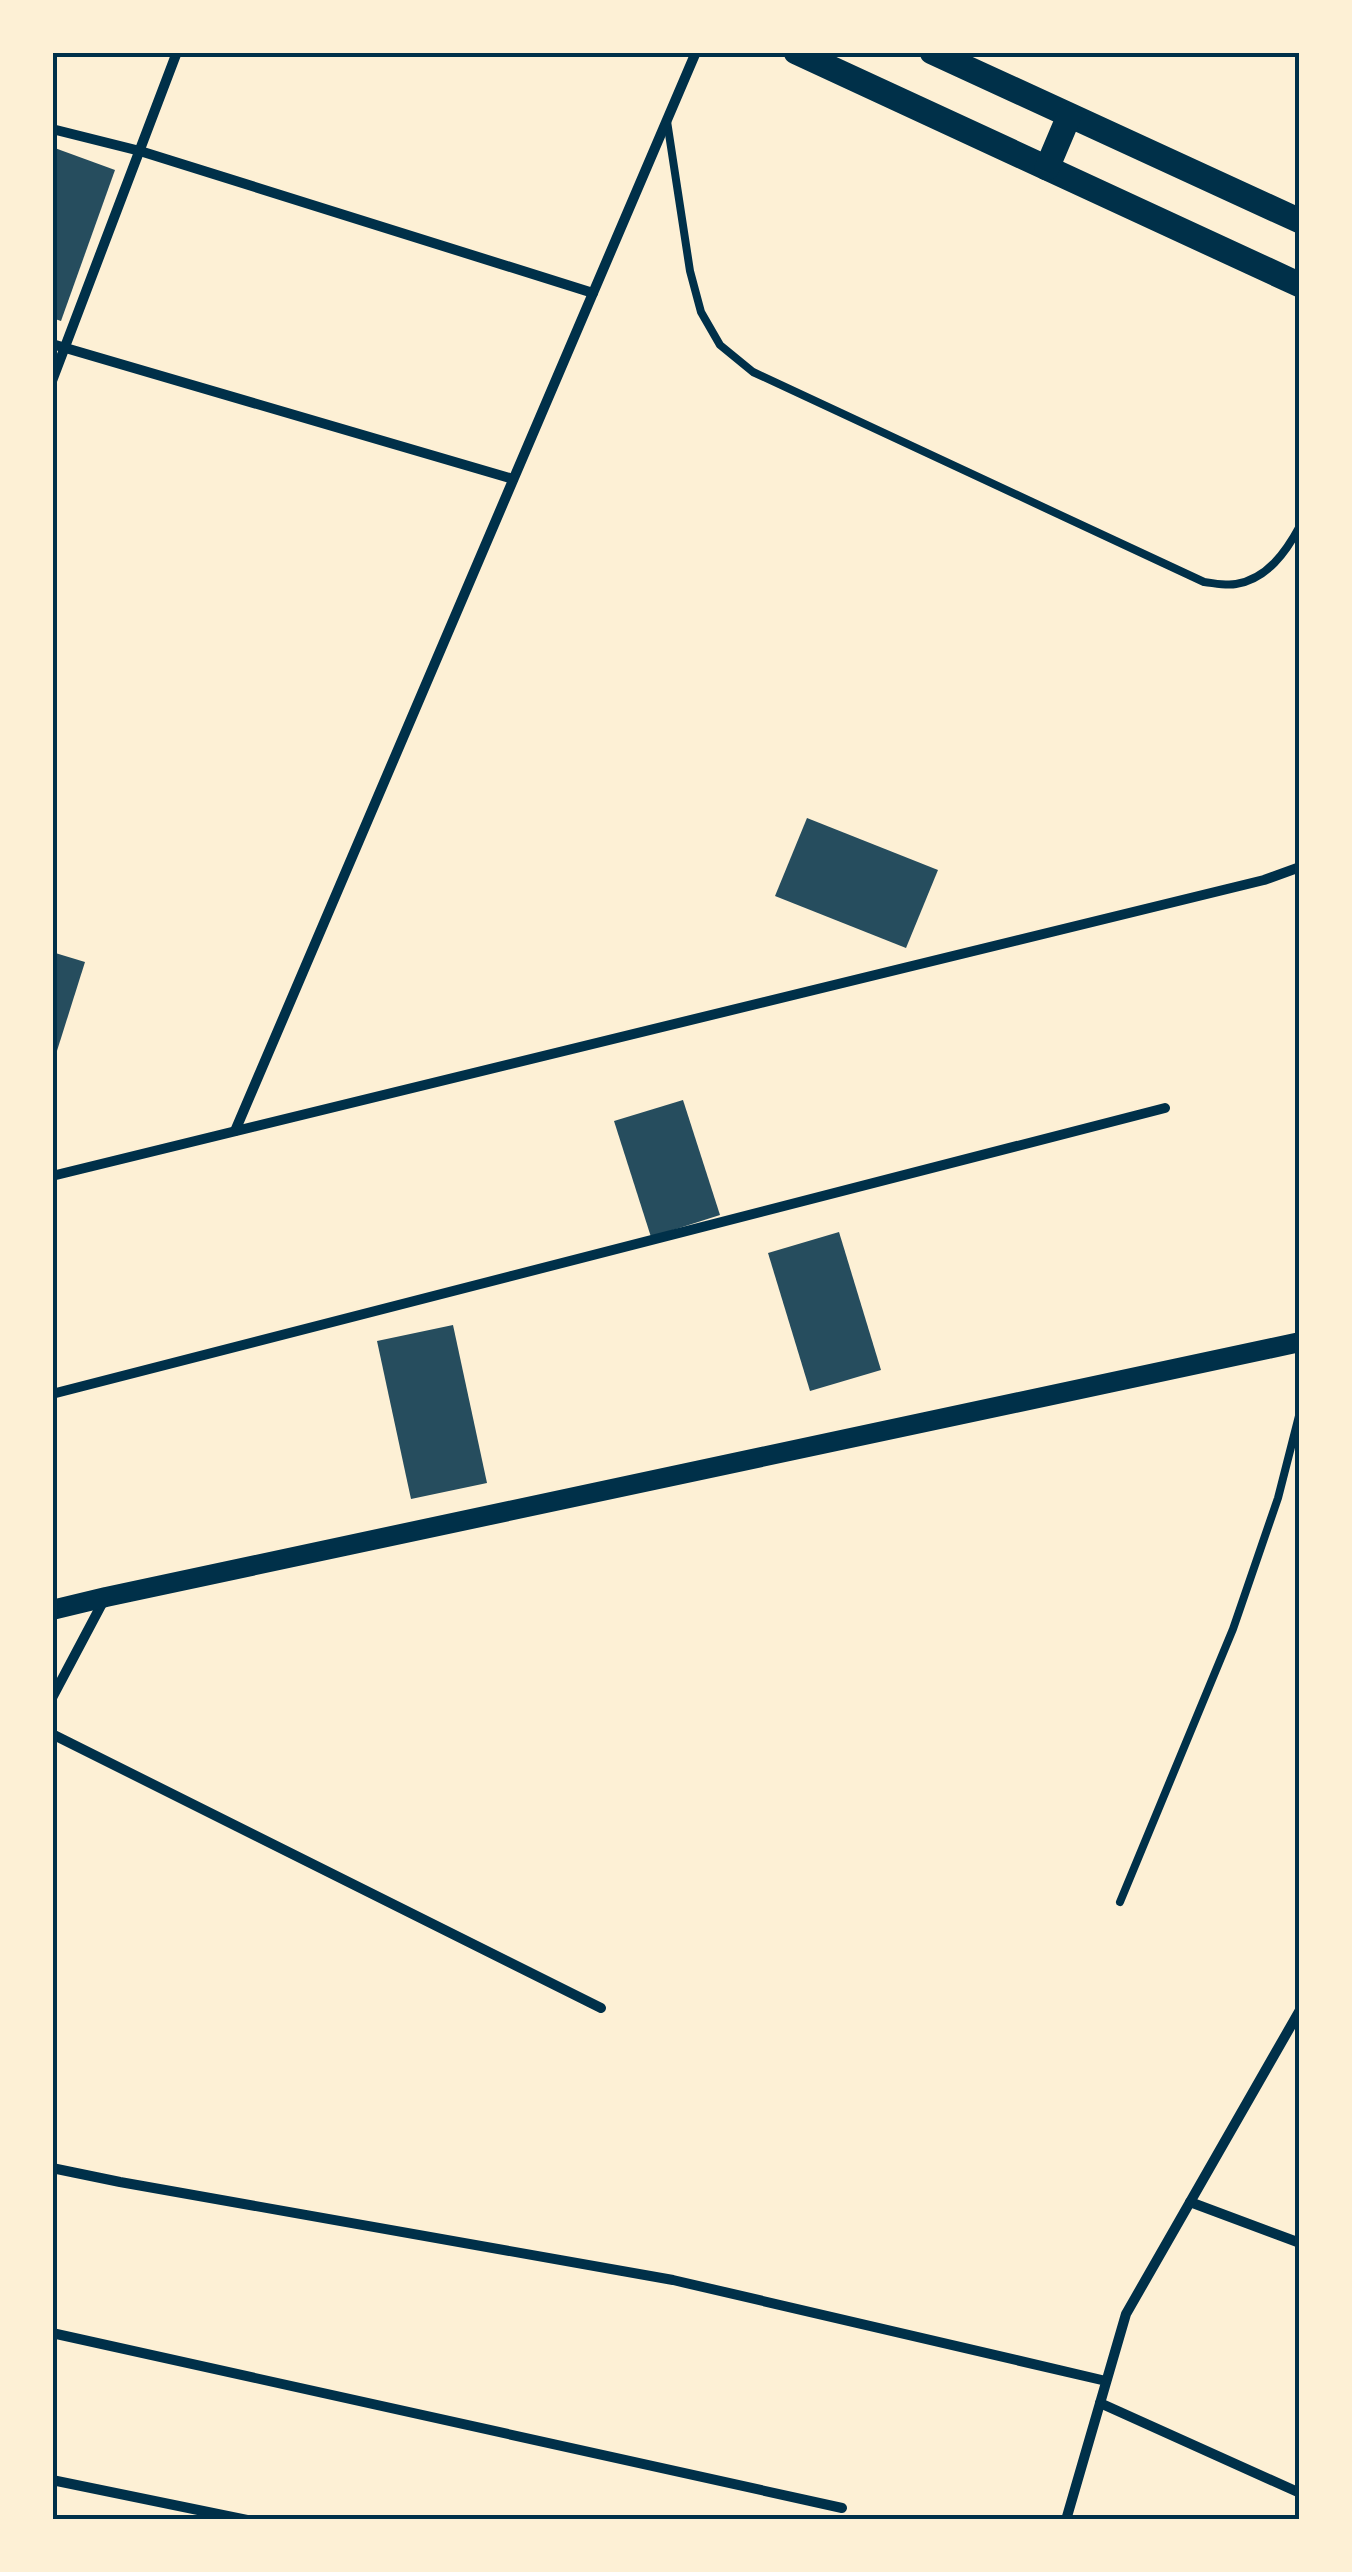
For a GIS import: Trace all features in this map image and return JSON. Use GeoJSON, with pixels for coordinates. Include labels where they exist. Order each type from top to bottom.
{"type":"FeatureCollection","features":[{"type":"Feature","properties":{"kind":"main road"},"geometry":{"type":"LineString","coordinates":[[796,52],[1300,285]]}},
{"type":"Feature","properties":{"kind":"main road"},"geometry":{"type":"LineString","coordinates":[[932,52],[1300,221]]}},
{"type":"Feature","properties":{"kind":"main road"},"geometry":{"type":"LineString","coordinates":[[1046,168],[1069,116]]}},
{"type":"Feature","properties":{"kind":"main road"},"geometry":{"type":"LineString","coordinates":[[52,1610],[1300,1342]]}},
{"type":"Feature","properties":{"kind":"street"},"geometry":{"type":"LineString","coordinates":[[52,381],[177,52]]}},
{"type":"Feature","properties":{"kind":"street"},"geometry":{"type":"LineString","coordinates":[[235,1131],[696,52]]}},
{"type":"Feature","properties":{"kind":"street"},"geometry":{"type":"LineString","coordinates":[[52,129],[140,151],[593,293]]}},
{"type":"Feature","properties":{"kind":"street"},"geometry":{"type":"LineString","coordinates":[[52,344],[513,479]]}},
{"type":"Feature","properties":{"kind":"street"},"geometry":{"type":"LineString","coordinates":[[52,1176],[1264,880],[1300,867]]}},
{"type":"Feature","properties":{"kind":"street"},"geometry":{"type":"LineString","coordinates":[[52,1394],[1165,1108]]}},
{"type":"Feature","properties":{"kind":"street"},"geometry":{"type":"LineString","coordinates":[[52,1698],[106,1597]]}},
{"type":"Feature","properties":{"kind":"street"},"geometry":{"type":"LineString","coordinates":[[52,1734],[601,2008]]}},
{"type":"Feature","properties":{"kind":"street"},"geometry":{"type":"LineString","coordinates":[[1066,2520],[1126,2314],[1300,2010]]}},
{"type":"Feature","properties":{"kind":"street"},"geometry":{"type":"LineString","coordinates":[[52,2168],[673,2280],[1106,2381]]}},
{"type":"Feature","properties":{"kind":"street"},"geometry":{"type":"LineString","coordinates":[[1190,2202],[1300,2243]]}},
{"type":"Feature","properties":{"kind":"street"},"geometry":{"type":"LineString","coordinates":[[52,2333],[842,2508]]}},
{"type":"Feature","properties":{"kind":"street"},"geometry":{"type":"LineString","coordinates":[[1100,2403],[1300,2493]]}},
{"type":"Feature","properties":{"kind":"street"},"geometry":{"type":"LineString","coordinates":[[52,2480],[246,2520]]}},
{"type":"Feature","properties":{"kind":"lane"},"geometry":{"type":"LineString","coordinates":[[667,120],[690,270],[701,312],[720,344],[753,372],[1204,582],[1236,584],[1267,572],[1300,526]]}},
{"type":"Feature","properties":{"kind":"lane"},"geometry":{"type":"LineString","coordinates":[[1120,1902],[1233,1629],[1278,1498],[1300,1412]]}},
{"type":"Feature","properties":{"kind":"building"},"geometry":{"type":"Polygon","coordinates":[[[52,147],[115,170],[61,321],[52,318],[52,147]]]}},
{"type":"Feature","properties":{"kind":"building"},"geometry":{"type":"Polygon","coordinates":[[[807,818],[938,870],[906,948],[775,896],[807,818]]]}},
{"type":"Feature","properties":{"kind":"building"},"geometry":{"type":"Polygon","coordinates":[[[52,952],[85,962],[56,1054],[52,1053],[52,952]]]}},
{"type":"Feature","properties":{"kind":"building"},"geometry":{"type":"Polygon","coordinates":[[[683,1100],[720,1215],[651,1237],[614,1121],[683,1100]]]}},
{"type":"Feature","properties":{"kind":"building"},"geometry":{"type":"Polygon","coordinates":[[[839,1232],[881,1370],[810,1391],[768,1253],[839,1232]]]}},
{"type":"Feature","properties":{"kind":"building"},"geometry":{"type":"Polygon","coordinates":[[[453,1325],[487,1483],[411,1499],[377,1341],[453,1325]]]}}]}
